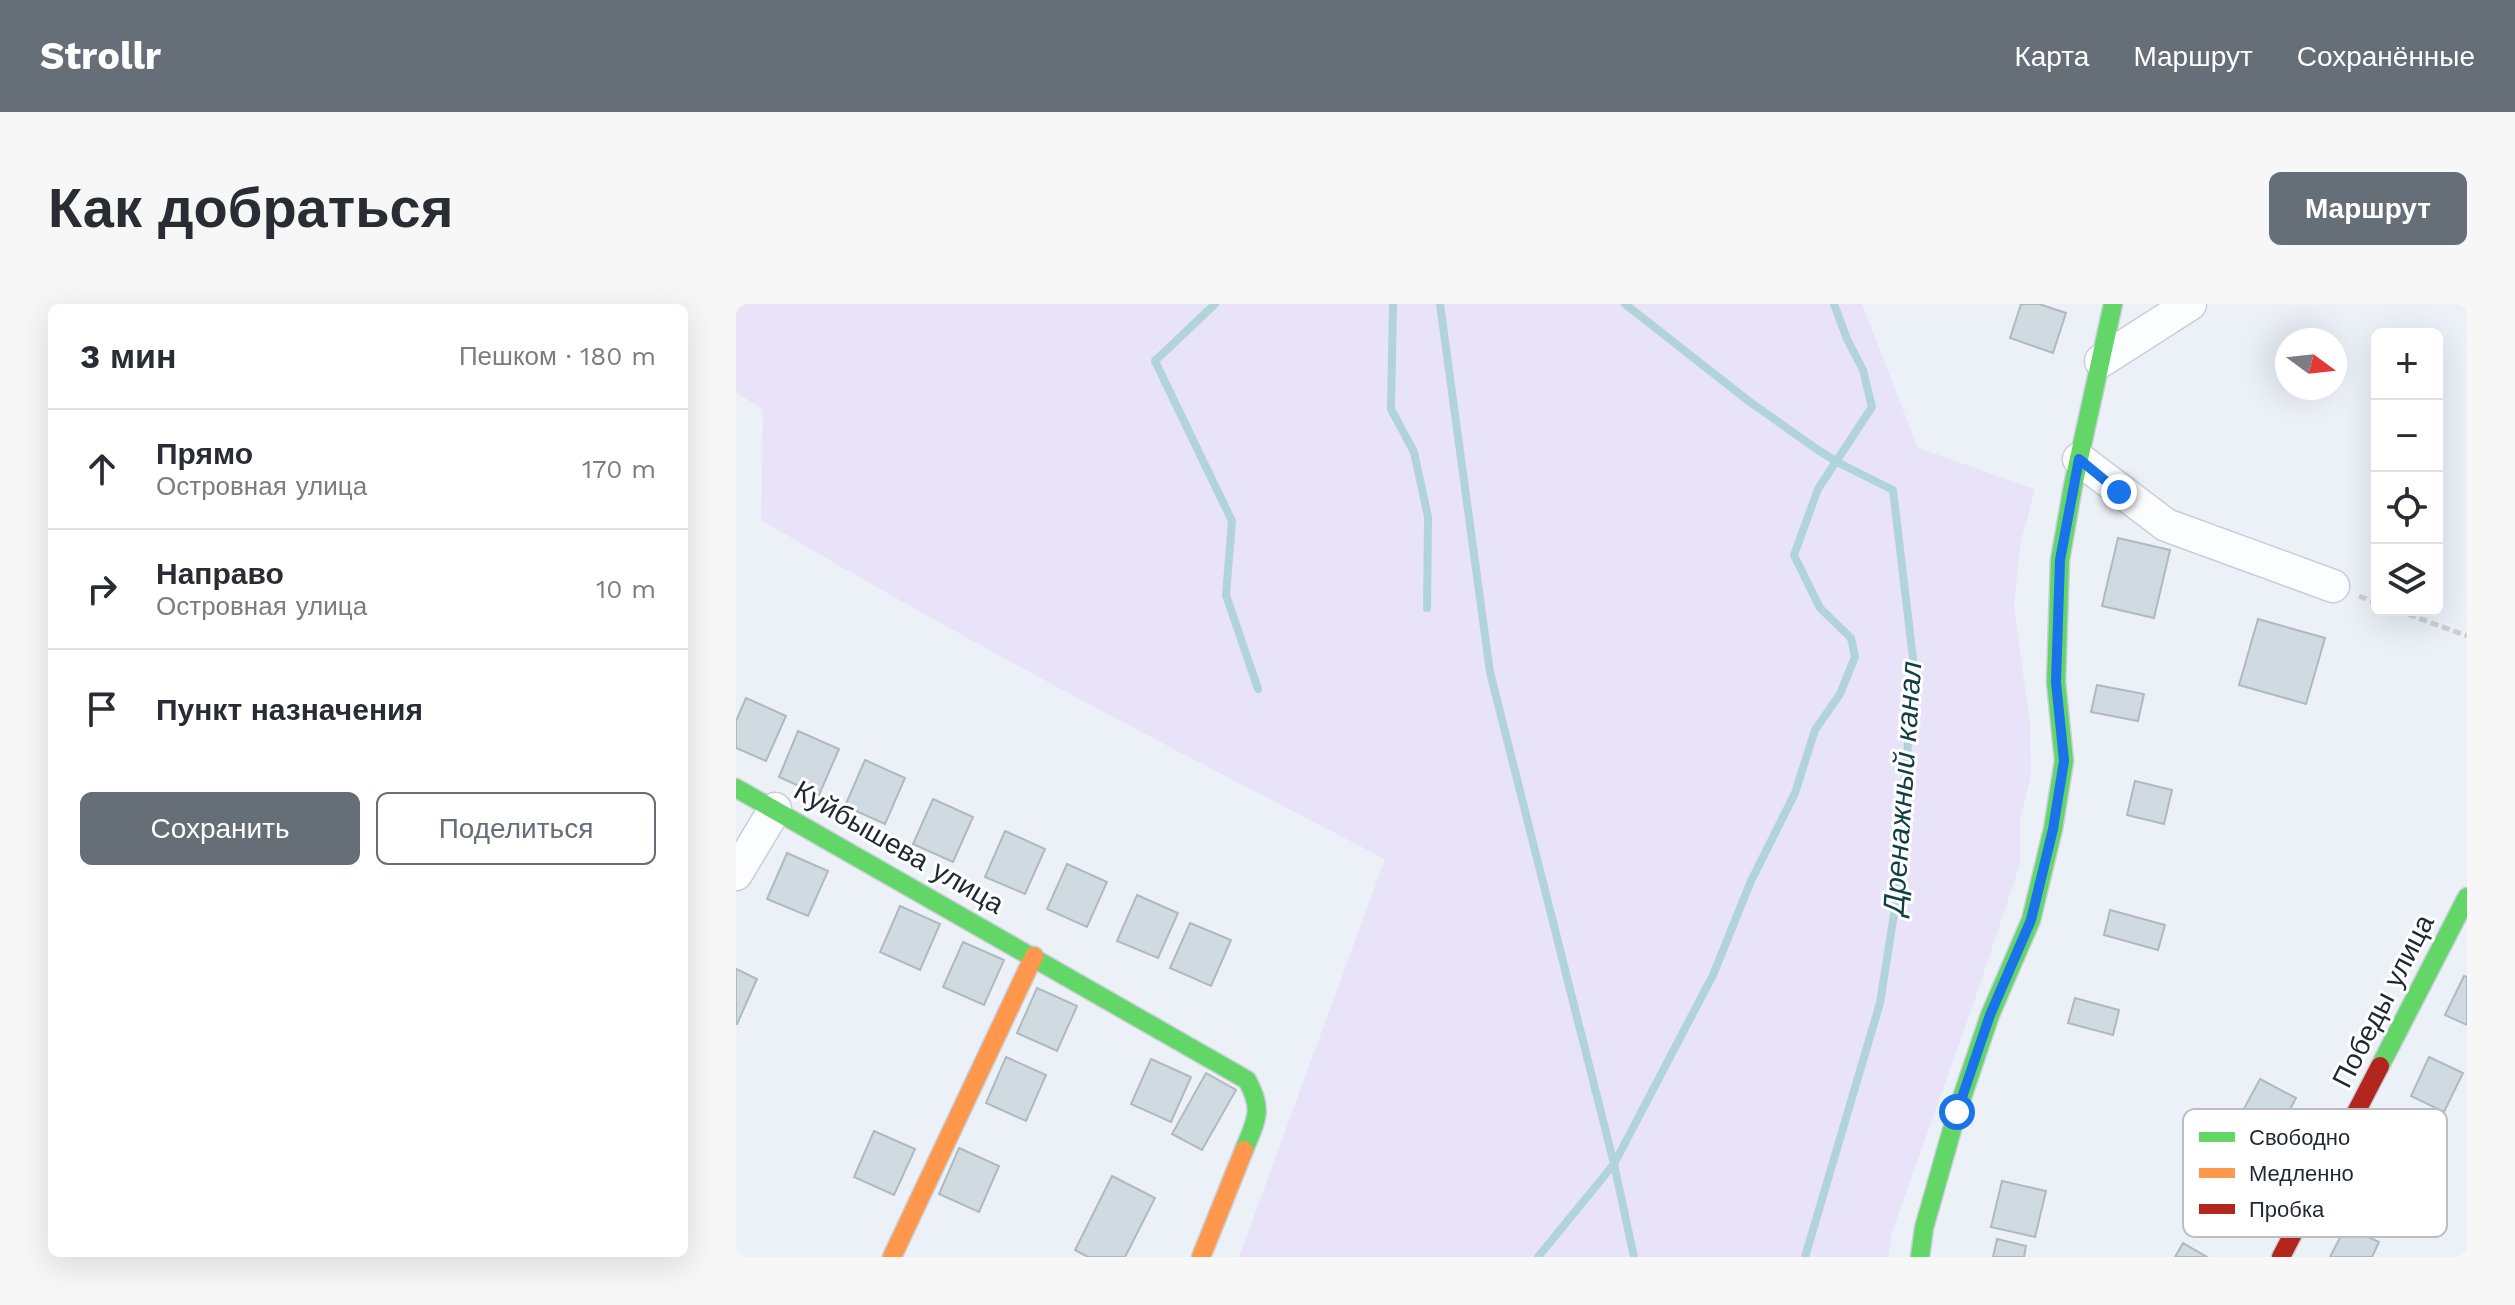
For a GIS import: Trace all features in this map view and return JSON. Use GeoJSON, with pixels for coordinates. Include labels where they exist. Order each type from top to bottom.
{"type":"FeatureCollection","features":[{"type":"Feature","properties":{"kind":"street"},"geometry":{"type":"LineString","coordinates":[[1920,1257],[1924,1228],[1957,1112],[1990,1015],[2031,920],[2053,829],[2064,761],[2056,682],[2060,560],[2113,304]]}},
{"type":"Feature","properties":{"kind":"street"},"geometry":{"type":"LineString","coordinates":[[2101,361],[2190,304]]}},
{"type":"Feature","properties":{"kind":"street"},"geometry":{"type":"LineString","coordinates":[[2079,459],[2166,525],[2333,586]]}},
{"type":"Feature","properties":{"kind":"street","name":"Куйбышева улица"},"geometry":{"type":"LineString","coordinates":[[736,788],[1247,1080],[1257,1098],[1256,1120],[1201,1257]]}},
{"type":"Feature","properties":{"kind":"street"},"geometry":{"type":"LineString","coordinates":[[736,874],[775,809]]}},
{"type":"Feature","properties":{"kind":"street","name":"Победы улица"},"geometry":{"type":"LineString","coordinates":[[2357,1109],[2467,897]]}},
{"type":"Feature","properties":{"kind":"street"},"geometry":{"type":"LineString","coordinates":[[892,1257],[1034,956]]}},
{"type":"Feature","properties":{"kind":"street","name":"Победы улица"},"geometry":{"type":"LineString","coordinates":[[2281,1257],[2291,1237]]}},
{"type":"Feature","properties":{"kind":"path"},"geometry":{"type":"LineString","coordinates":[[2413,616],[2467,636]]}},
{"type":"Feature","properties":{"kind":"shaded area"},"geometry":{"type":"Polygon","coordinates":[[[736,304],[1862,304],[1918,448],[2035,489],[2020,545],[2014,607],[2030,722],[2031,774],[2020,820],[2020,864],[1892,1232],[1888,1257],[1239,1257],[1385,859],[992,652],[761,520],[763,410],[736,392],[736,304]]]}},
{"type":"Feature","properties":{"kind":"building"},"geometry":{"type":"Polygon","coordinates":[[[2021,304],[2039,304],[2066,313],[2053,353],[2010,338],[2021,304]]]}},
{"type":"Feature","properties":{"kind":"building"},"geometry":{"type":"Polygon","coordinates":[[[2118,538],[2170,550],[2154,618],[2102,606],[2118,538]]]}},
{"type":"Feature","properties":{"kind":"building"},"geometry":{"type":"Polygon","coordinates":[[[2258,619],[2325,638],[2306,704],[2239,685],[2258,619]]]}},
{"type":"Feature","properties":{"kind":"building"},"geometry":{"type":"Polygon","coordinates":[[[2097,685],[2144,694],[2138,721],[2091,712],[2097,685]]]}},
{"type":"Feature","properties":{"kind":"building"},"geometry":{"type":"Polygon","coordinates":[[[746,698],[786,716],[766,761],[736,748],[736,721],[746,698]]]}},
{"type":"Feature","properties":{"kind":"building"},"geometry":{"type":"Polygon","coordinates":[[[798,731],[839,749],[819,795],[779,777],[798,731]]]}},
{"type":"Feature","properties":{"kind":"building"},"geometry":{"type":"Polygon","coordinates":[[[865,760],[905,778],[885,824],[845,806],[865,760]]]}},
{"type":"Feature","properties":{"kind":"building"},"geometry":{"type":"Polygon","coordinates":[[[2135,781],[2172,790],[2164,824],[2127,815],[2135,781]]]}},
{"type":"Feature","properties":{"kind":"building"},"geometry":{"type":"Polygon","coordinates":[[[933,799],[973,817],[953,862],[913,844],[933,799]]]}},
{"type":"Feature","properties":{"kind":"building"},"geometry":{"type":"Polygon","coordinates":[[[1005,831],[1045,849],[1025,894],[985,877],[1005,831]]]}},
{"type":"Feature","properties":{"kind":"building"},"geometry":{"type":"Polygon","coordinates":[[[787,853],[828,871],[808,916],[767,899],[787,853]]]}},
{"type":"Feature","properties":{"kind":"building"},"geometry":{"type":"Polygon","coordinates":[[[1067,864],[1107,882],[1087,927],[1047,909],[1067,864]]]}},
{"type":"Feature","properties":{"kind":"building"},"geometry":{"type":"Polygon","coordinates":[[[1137,895],[1178,913],[1158,958],[1117,941],[1137,895]]]}},
{"type":"Feature","properties":{"kind":"building"},"geometry":{"type":"Polygon","coordinates":[[[900,906],[940,924],[920,970],[880,952],[900,906]]]}},
{"type":"Feature","properties":{"kind":"building"},"geometry":{"type":"Polygon","coordinates":[[[2110,910],[2165,925],[2158,950],[2104,935],[2110,910]]]}},
{"type":"Feature","properties":{"kind":"building"},"geometry":{"type":"Polygon","coordinates":[[[1190,923],[1231,940],[1211,986],[1170,968],[1190,923]]]}},
{"type":"Feature","properties":{"kind":"building"},"geometry":{"type":"Polygon","coordinates":[[[963,942],[1004,960],[984,1005],[943,987],[963,942]]]}},
{"type":"Feature","properties":{"kind":"building"},"geometry":{"type":"Polygon","coordinates":[[[736,969],[757,979],[737,1024],[736,1024],[736,969]]]}},
{"type":"Feature","properties":{"kind":"building"},"geometry":{"type":"Polygon","coordinates":[[[2464,976],[2467,977],[2467,1025],[2445,1015],[2464,976]]]}},
{"type":"Feature","properties":{"kind":"building"},"geometry":{"type":"Polygon","coordinates":[[[1037,988],[1077,1006],[1057,1051],[1017,1033],[1037,988]]]}},
{"type":"Feature","properties":{"kind":"building"},"geometry":{"type":"Polygon","coordinates":[[[2075,998],[2119,1010],[2113,1035],[2068,1023],[2075,998]]]}},
{"type":"Feature","properties":{"kind":"building"},"geometry":{"type":"Polygon","coordinates":[[[1006,1057],[1046,1075],[1026,1121],[986,1103],[1006,1057]]]}},
{"type":"Feature","properties":{"kind":"building"},"geometry":{"type":"Polygon","coordinates":[[[2429,1057],[2463,1073],[2445,1109],[2438,1109],[2411,1096],[2429,1057]]]}},
{"type":"Feature","properties":{"kind":"building"},"geometry":{"type":"Polygon","coordinates":[[[1151,1059],[1191,1077],[1171,1122],[1131,1104],[1151,1059]]]}},
{"type":"Feature","properties":{"kind":"building"},"geometry":{"type":"Polygon","coordinates":[[[1206,1073],[1236,1090],[1202,1150],[1172,1134],[1206,1073]]]}},
{"type":"Feature","properties":{"kind":"building"},"geometry":{"type":"Polygon","coordinates":[[[2260,1079],[2296,1098],[2290,1109],[2244,1109],[2260,1079]]]}},
{"type":"Feature","properties":{"kind":"building"},"geometry":{"type":"Polygon","coordinates":[[[874,1131],[915,1149],[894,1195],[854,1177],[874,1131]]]}},
{"type":"Feature","properties":{"kind":"building"},"geometry":{"type":"Polygon","coordinates":[[[959,1148],[999,1166],[979,1212],[939,1194],[959,1148]]]}},
{"type":"Feature","properties":{"kind":"building"},"geometry":{"type":"Polygon","coordinates":[[[1112,1176],[1155,1198],[1125,1257],[1088,1257],[1075,1250],[1112,1176]]]}},
{"type":"Feature","properties":{"kind":"building"},"geometry":{"type":"Polygon","coordinates":[[[2002,1181],[2046,1191],[2035,1237],[1991,1227],[2002,1181]]]}},
{"type":"Feature","properties":{"kind":"building"},"geometry":{"type":"Polygon","coordinates":[[[2340,1237],[2369,1237],[2379,1242],[2372,1257],[2330,1257],[2340,1237]]]}},
{"type":"Feature","properties":{"kind":"building"},"geometry":{"type":"Polygon","coordinates":[[[1997,1239],[2026,1246],[2024,1257],[1993,1257],[1997,1239]]]}},
{"type":"Feature","properties":{"kind":"building"},"geometry":{"type":"Polygon","coordinates":[[[2183,1243],[2207,1257],[2175,1257],[2183,1243]]]}},
{"type":"Feature","properties":{"kind":"waterway"},"geometry":{"type":"LineString","coordinates":[[1215,304],[1155,361],[1232,521],[1226,595],[1258,689]]}},
{"type":"Feature","properties":{"kind":"waterway"},"geometry":{"type":"LineString","coordinates":[[1393,304],[1391,409],[1414,452],[1428,517],[1427,608]]}},
{"type":"Feature","properties":{"kind":"waterway"},"geometry":{"type":"LineString","coordinates":[[1440,304],[1490,672],[1614,1164],[1634,1257]]}},
{"type":"Feature","properties":{"kind":"waterway","name":"Дренажный канал"},"geometry":{"type":"LineString","coordinates":[[1625,304],[1750,402],[1818,450],[1893,490],[1914,667],[1895,908],[1880,1003],[1805,1257]]}},
{"type":"Feature","properties":{"kind":"waterway"},"geometry":{"type":"LineString","coordinates":[[1538,1257],[1614,1164],[1713,975],[1751,881],[1795,793],[1815,730],[1840,694],[1855,657],[1851,638],[1820,608],[1794,555],[1818,489],[1872,407],[1863,370],[1834,304]]}},
{"type":"Feature","properties":{"kind":"traffic: fast"},"geometry":{"type":"LineString","coordinates":[[1920,1257],[1924,1228],[1957,1112],[1990,1015],[2031,920],[2053,829],[2064,761],[2056,682],[2060,560],[2113,304]]}},
{"type":"Feature","properties":{"kind":"traffic: fast"},"geometry":{"type":"LineString","coordinates":[[736,788],[1247,1080],[1257,1108],[1244,1150]]}},
{"type":"Feature","properties":{"kind":"traffic: fast"},"geometry":{"type":"LineString","coordinates":[[2380,1066],[2467,897]]}},
{"type":"Feature","properties":{"kind":"traffic: slow"},"geometry":{"type":"LineString","coordinates":[[892,1257],[1034,956]]}},
{"type":"Feature","properties":{"kind":"traffic: slow"},"geometry":{"type":"LineString","coordinates":[[1201,1257],[1244,1150]]}},
{"type":"Feature","properties":{"kind":"traffic: jam"},"geometry":{"type":"LineString","coordinates":[[2358,1109],[2380,1066]]}},
{"type":"Feature","properties":{"kind":"traffic: jam"},"geometry":{"type":"LineString","coordinates":[[2281,1257],[2291,1237]]}},
{"type":"Feature","properties":{"kind":"route"},"geometry":{"type":"LineString","coordinates":[[1957,1112],[1990,1015],[2031,920],[2053,829],[2064,761],[2056,682],[2060,560],[2079,459],[2119,492]]}}]}
